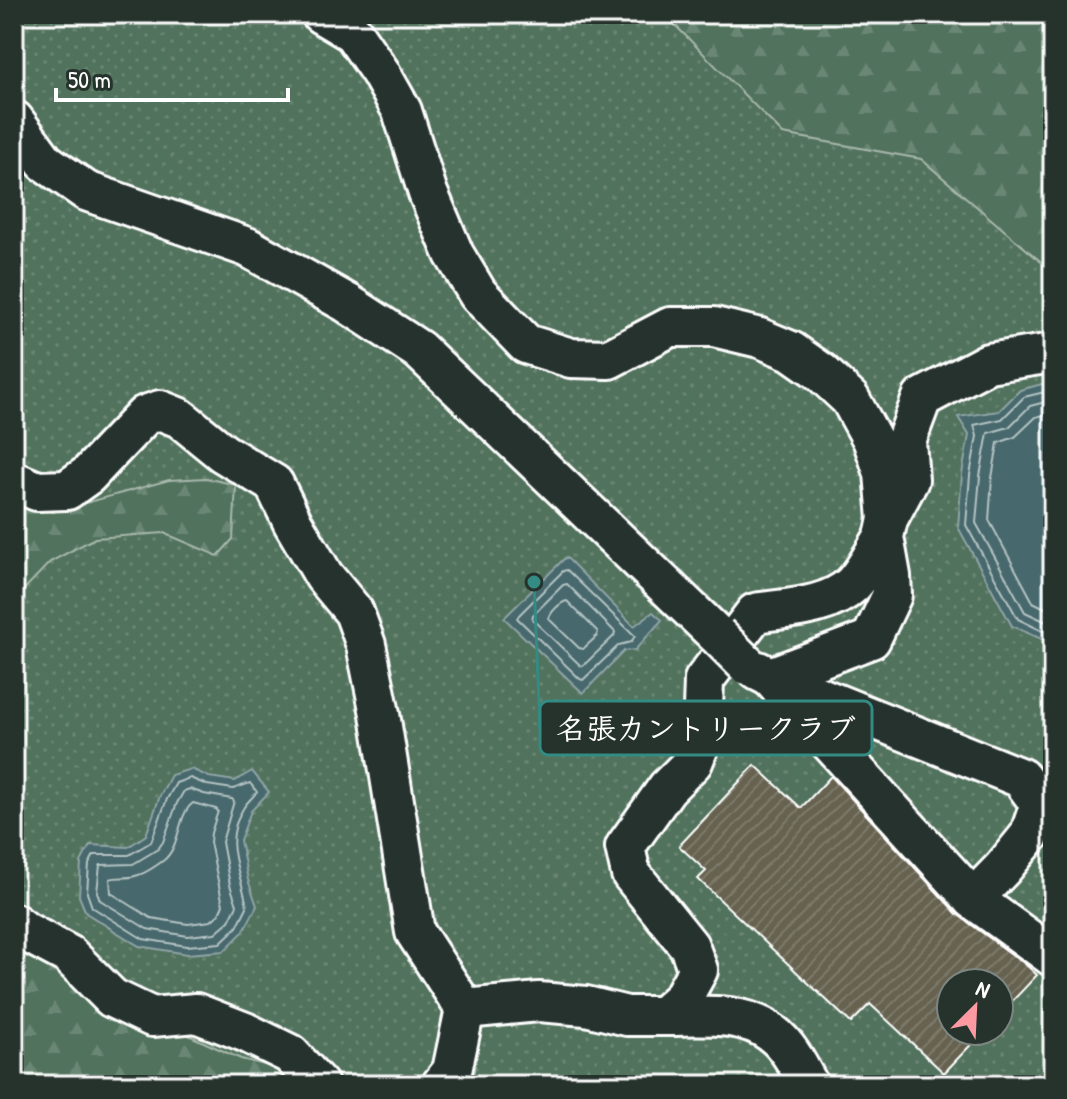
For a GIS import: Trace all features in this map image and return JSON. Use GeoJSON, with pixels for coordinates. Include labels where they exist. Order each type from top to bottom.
{"type":"FeatureCollection","features":[{"type":"Feature","properties":{"kind":"lane"},"geometry":{"type":"LineString","coordinates":[[321,14],[353,33],[380,72],[402,111],[428,193],[454,254],[478,294],[526,344],[571,358],[609,359],[670,327],[714,327],[760,338],[791,351],[821,372],[850,399],[872,439],[884,473],[892,595],[871,639],[758,671]]}},
{"type":"Feature","properties":{"kind":"lane"},"geometry":{"type":"LineString","coordinates":[[14,120],[45,162],[86,191],[247,247],[347,303],[419,350],[758,671],[976,902],[1053,957]]}},
{"type":"Feature","properties":{"kind":"lane"},"geometry":{"type":"LineString","coordinates":[[663,1016],[682,999],[698,970],[689,946],[631,874],[625,847],[667,788],[693,762],[702,739],[704,680],[755,613],[824,601],[851,585],[864,569],[909,480],[906,441],[922,398],[988,363],[1053,353]]}},
{"type":"Feature","properties":{"kind":"lane"},"geometry":{"type":"LineString","coordinates":[[14,481],[37,491],[67,490],[88,475],[145,415],[160,410],[180,418],[223,453],[274,484],[324,576],[354,612],[366,645],[415,932],[465,1009],[452,1071],[441,1085]]}},
{"type":"Feature","properties":{"kind":"lane"},"geometry":{"type":"LineString","coordinates":[[758,671],[1021,778],[1040,804],[1029,836],[976,902]]}},
{"type":"Feature","properties":{"kind":"lane"},"geometry":{"type":"LineString","coordinates":[[14,923],[69,955],[112,998],[152,1017],[196,1013],[245,1032],[290,1054],[319,1085]]}},
{"type":"Feature","properties":{"kind":"lane"},"geometry":{"type":"LineString","coordinates":[[465,1009],[539,1002],[586,1006],[627,1016],[748,1019],[775,1035],[795,1060],[809,1085]]}},
{"type":"Feature","properties":{"kind":"green space"},"geometry":{"type":"Polygon","coordinates":[[[14,14],[803,14],[1053,181],[1053,1085],[14,1085],[14,14]]]}},
{"type":"Feature","properties":{"kind":"green space"},"geometry":{"type":"Polygon","coordinates":[[[664,14],[1053,14],[1053,272],[921,159],[783,134],[664,14]]]}},
{"type":"Feature","properties":{"kind":"green space"},"geometry":{"type":"Polygon","coordinates":[[[206,478],[236,485],[233,539],[218,556],[164,533],[95,538],[50,562],[14,600],[14,504],[53,512],[169,480],[206,478]]]}},
{"type":"Feature","properties":{"kind":"green space"},"geometry":{"type":"Polygon","coordinates":[[[14,938],[184,1033],[241,1059],[273,1067],[303,1085],[27,1085],[14,1052],[14,938]]]}},
{"type":"Feature","properties":{"kind":"water"},"geometry":{"type":"Polygon","coordinates":[[[1053,381],[1053,644],[1012,626],[958,527],[969,435],[958,417],[999,411],[1020,390],[1053,381]]]}},
{"type":"Feature","properties":{"kind":"water"},"geometry":{"type":"Polygon","coordinates":[[[566,557],[634,626],[653,612],[662,620],[635,650],[624,651],[583,693],[504,618],[566,557]]]}},
{"type":"Feature","properties":{"kind":"water"},"geometry":{"type":"Polygon","coordinates":[[[191,769],[209,777],[235,781],[252,771],[269,792],[251,811],[240,840],[257,906],[243,932],[224,951],[187,954],[139,946],[86,913],[79,896],[81,862],[90,845],[128,847],[146,835],[171,775],[191,769]]]}},
{"type":"Feature","properties":{"kind":"building"},"geometry":{"type":"Polygon","coordinates":[[[755,765],[801,808],[831,776],[957,914],[1037,975],[1015,998],[1015,967],[935,967],[935,1047],[969,1047],[944,1073],[870,1004],[851,1023],[698,879],[706,871],[679,846],[755,765]]]}},
{"type":"Feature","properties":{"kind":"place","name":"名張カントリークラブ"},"geometry":{"type":"Point","coordinates":[534,582]}}]}
